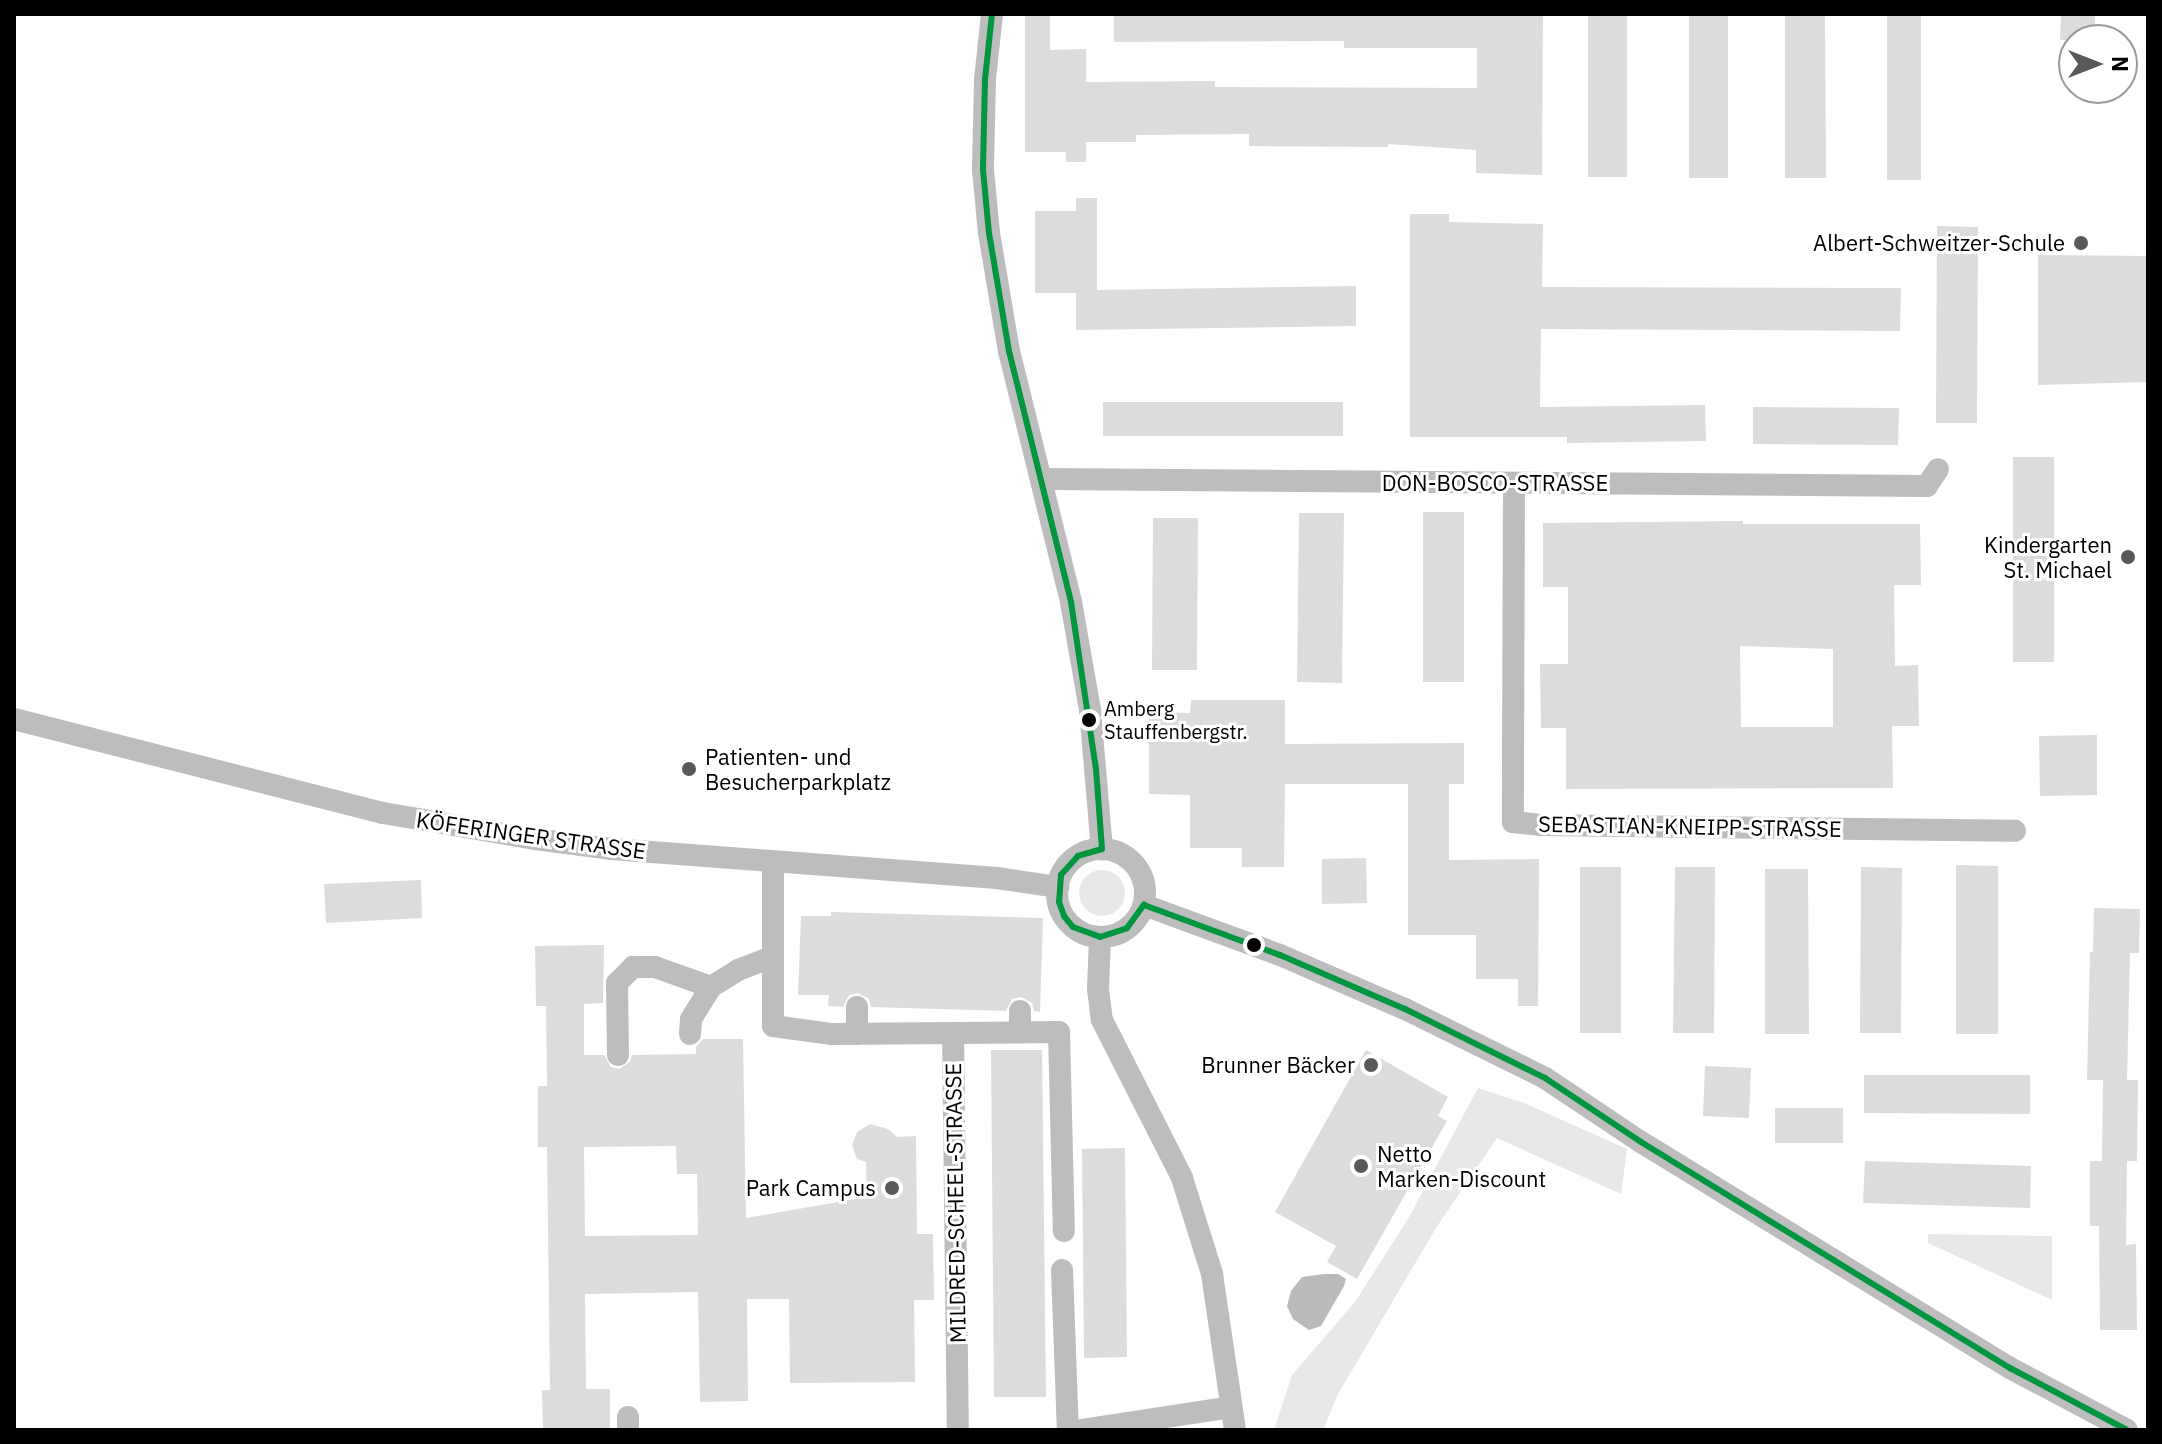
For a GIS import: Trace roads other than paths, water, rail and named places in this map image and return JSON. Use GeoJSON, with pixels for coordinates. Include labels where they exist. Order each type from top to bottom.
{"type":"FeatureCollection","features":[{"type":"Feature","properties":{"kind":"street"},"geometry":{"type":"LineString","coordinates":[[992,14],[985,79],[983,170],[988,218],[1009,351],[1044,479],[1071,602],[1090,710],[1102,849]]}},
{"type":"Feature","properties":{"kind":"street","name":"DON-BOSCO-STRASSE"},"geometry":{"type":"LineString","coordinates":[[1044,479],[1927,486],[1938,469]]}},
{"type":"Feature","properties":{"kind":"street","name":"SEBASTIAN-KNEIPP-STRASSE"},"geometry":{"type":"LineString","coordinates":[[1514,483],[1513,822],[1540,825],[2015,831]]}},
{"type":"Feature","properties":{"kind":"street","name":"KÖFERINGER STRASSE"},"geometry":{"type":"LineString","coordinates":[[14,719],[383,813],[612,849],[997,878],[1058,887]]}},
{"type":"Feature","properties":{"kind":"street"},"geometry":{"type":"LineString","coordinates":[[1102,849],[1116,851],[1137,867],[1145,891],[1144,905],[1127,928],[1100,937],[1073,927],[1059,902],[1058,887],[1068,864],[1089,851],[1102,849]]}},
{"type":"Feature","properties":{"kind":"street","name":"MILDRED-SCHEEL-STRASSE"},"geometry":{"type":"LineString","coordinates":[[773,862],[770,958],[773,1026],[857,1034],[953,1033],[958,1430]]}},
{"type":"Feature","properties":{"kind":"street"},"geometry":{"type":"LineString","coordinates":[[1144,905],[1280,955],[1405,1009],[1545,1078],[1641,1142],[2010,1368],[2127,1430]]}},
{"type":"Feature","properties":{"kind":"street"},"geometry":{"type":"LineString","coordinates":[[1100,937],[1098,989],[1102,1020],[1182,1178],[1212,1274],[1235,1430]]}},
{"type":"Feature","properties":{"kind":"street"},"geometry":{"type":"LineString","coordinates":[[690,1034],[691,1019],[711,987],[738,970],[770,958]]}},
{"type":"Feature","properties":{"kind":"street"},"geometry":{"type":"LineString","coordinates":[[618,1055],[617,983],[633,967],[655,967],[711,987]]}},
{"type":"Feature","properties":{"kind":"street"},"geometry":{"type":"LineString","coordinates":[[857,1007],[857,1034]]}},
{"type":"Feature","properties":{"kind":"street"},"geometry":{"type":"LineString","coordinates":[[953,1033],[1020,1022],[1059,1032],[1064,1231]]}},
{"type":"Feature","properties":{"kind":"street"},"geometry":{"type":"LineString","coordinates":[[1062,1270],[1068,1430]]}},
{"type":"Feature","properties":{"kind":"street"},"geometry":{"type":"LineString","coordinates":[[1081,1430],[1231,1407]]}},
{"type":"Feature","properties":{"kind":"place","name":"Albert-Schweitzer-Schule"},"geometry":{"type":"Point","coordinates":[2081,243]}},
{"type":"Feature","properties":{"kind":"place","name":"Kindergarten St. Michael"},"geometry":{"type":"Point","coordinates":[2128,557]}},
{"type":"Feature","properties":{"kind":"place","name":"Amberg Stauffenbergstr."},"geometry":{"type":"Point","coordinates":[1089,720]}},
{"type":"Feature","properties":{"kind":"place","name":"Patienten- und Besucherparkplatz"},"geometry":{"type":"Point","coordinates":[689,769]}},
{"type":"Feature","properties":{"kind":"place","name":"Brunner Bäcker"},"geometry":{"type":"Point","coordinates":[1371,1065]}},
{"type":"Feature","properties":{"kind":"place","name":"Netto Marken-Discount"},"geometry":{"type":"Point","coordinates":[1361,1166]}},
{"type":"Feature","properties":{"kind":"place","name":"Park Campus"},"geometry":{"type":"Point","coordinates":[892,1188]}}]}
